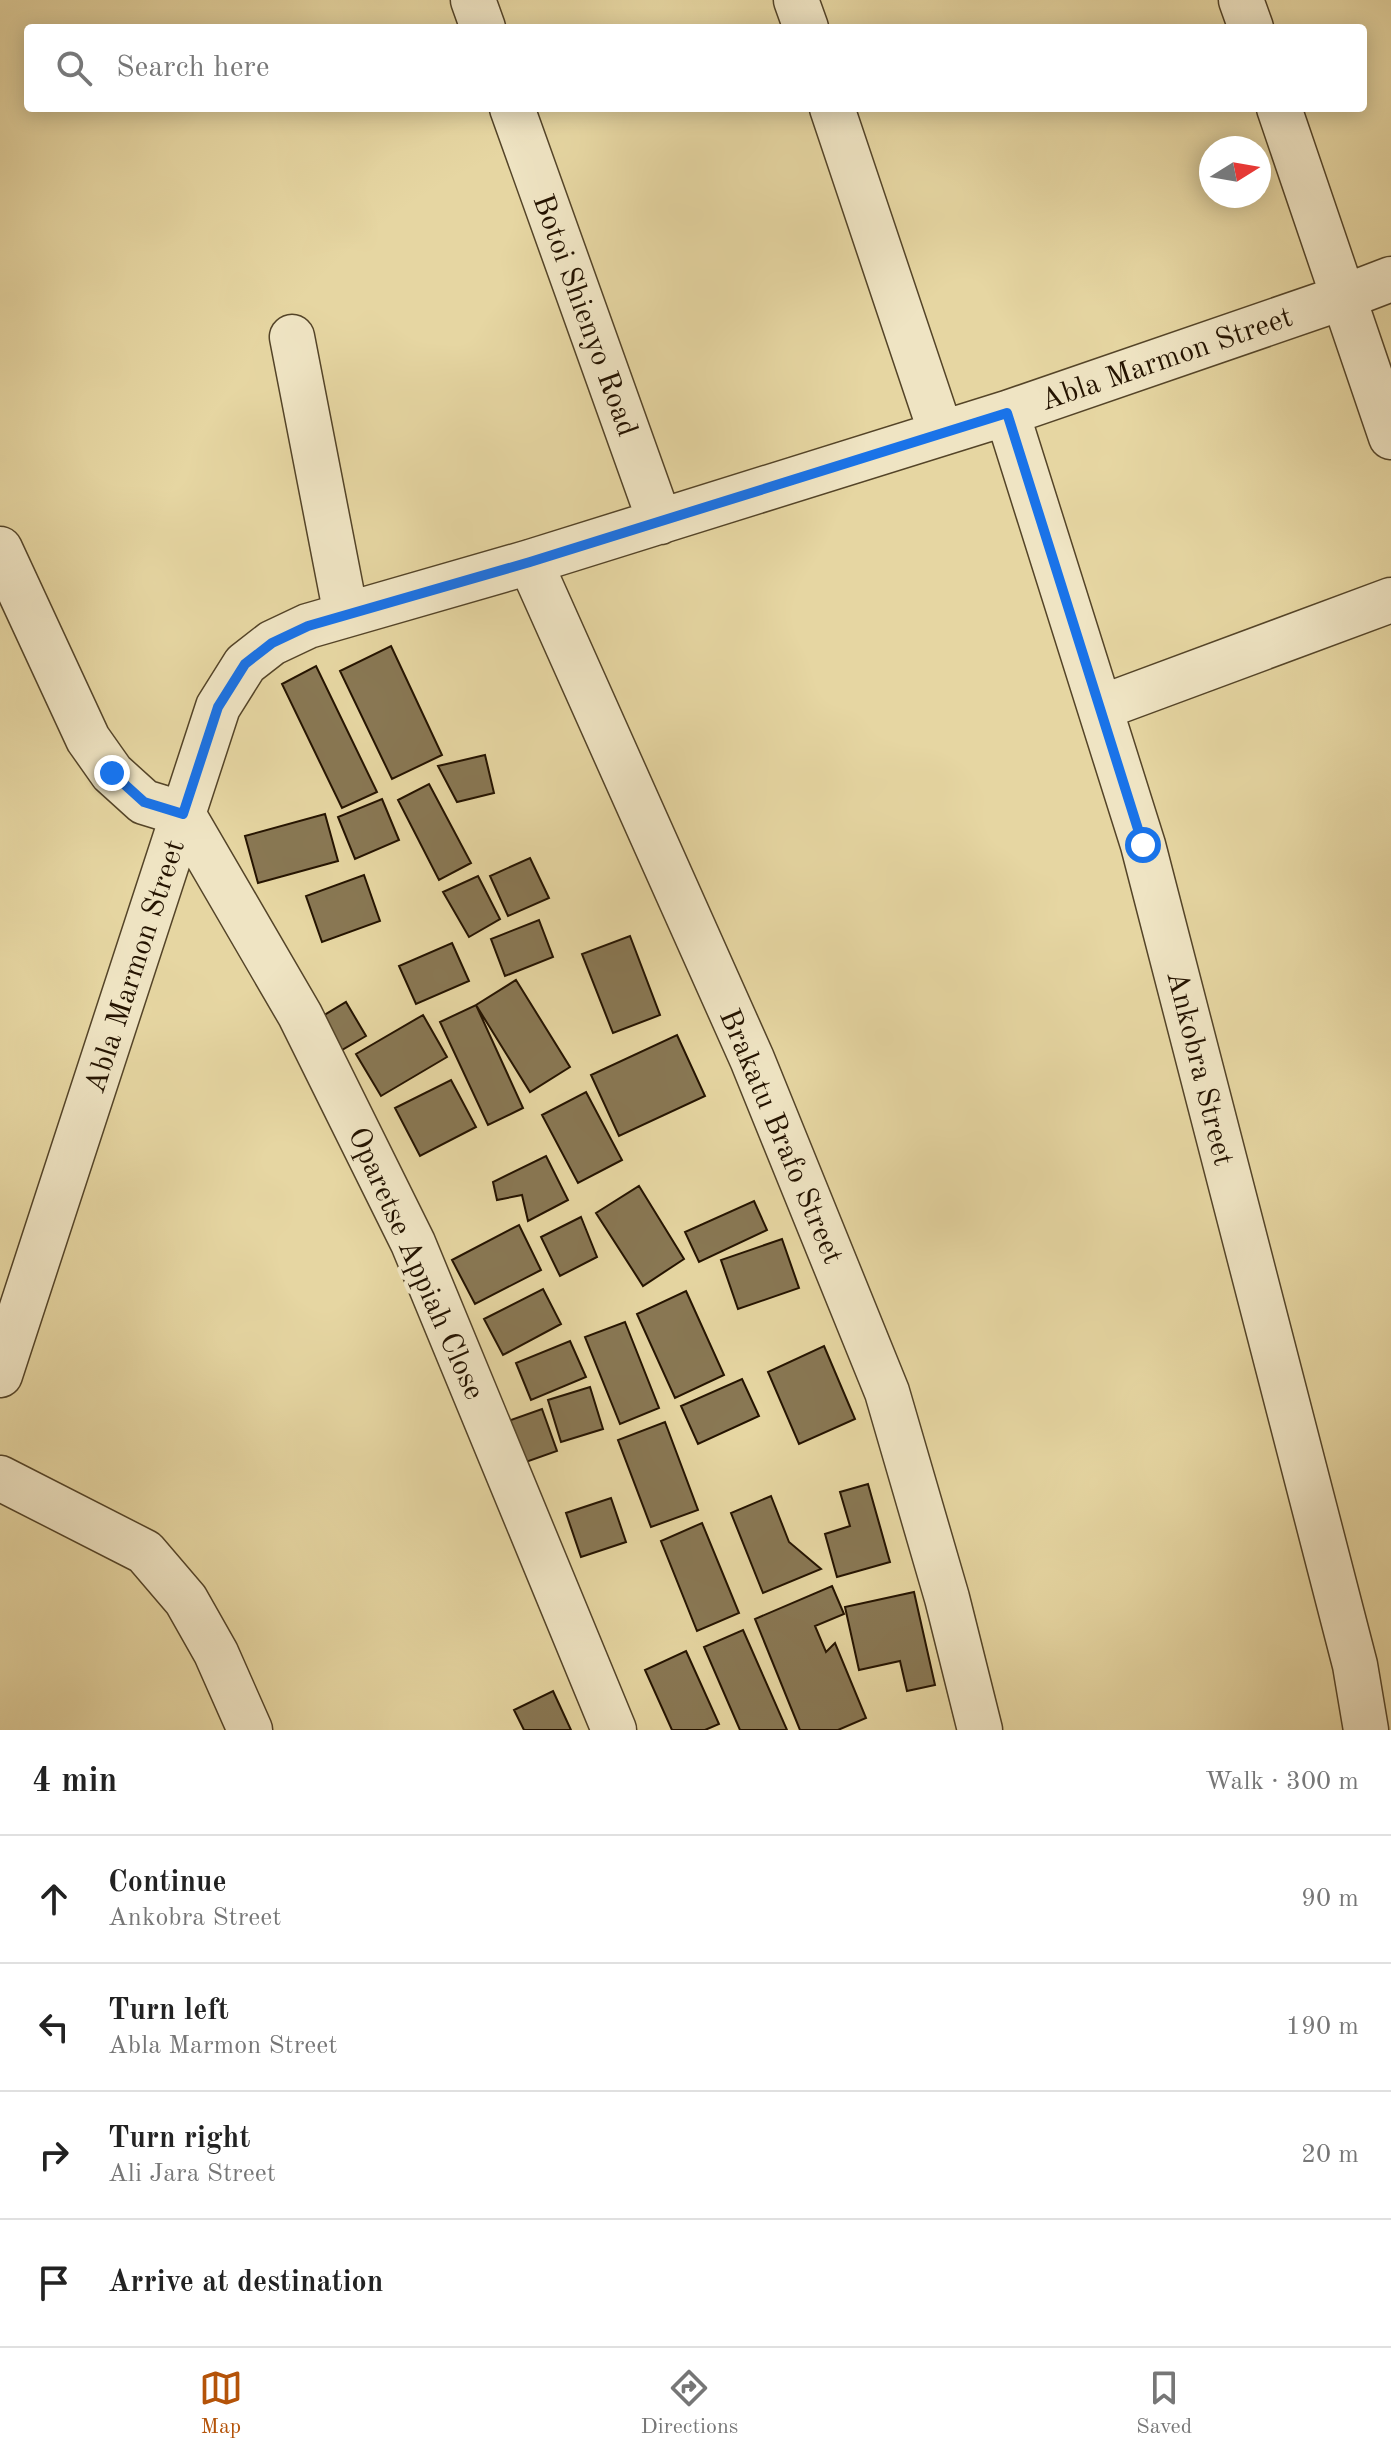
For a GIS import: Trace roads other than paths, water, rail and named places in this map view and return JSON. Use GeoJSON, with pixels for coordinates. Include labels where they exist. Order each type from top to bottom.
{"type":"FeatureCollection","features":[{"type":"Feature","properties":{"kind":"street"},"geometry":{"type":"LineString","coordinates":[[473,0],[482,24]]}},
{"type":"Feature","properties":{"kind":"street"},"geometry":{"type":"LineString","coordinates":[[796,0],[805,24]]}},
{"type":"Feature","properties":{"kind":"street"},"geometry":{"type":"LineString","coordinates":[[1241,0],[1250,24]]}},
{"type":"Feature","properties":{"kind":"street","name":"Botoi Shienyo Road"},"geometry":{"type":"LineString","coordinates":[[513,112],[660,522]]}},
{"type":"Feature","properties":{"kind":"street"},"geometry":{"type":"LineString","coordinates":[[833,112],[941,433]]}},
{"type":"Feature","properties":{"kind":"street"},"geometry":{"type":"LineString","coordinates":[[1280,112],[1391,437]]}},
{"type":"Feature","properties":{"kind":"street","name":"Abla Marmon Street"},"geometry":{"type":"LineString","coordinates":[[0,1375],[218,707],[245,664],[272,643],[308,626],[530,562],[1007,413],[1391,279]]}},
{"type":"Feature","properties":{"kind":"street"},"geometry":{"type":"LineString","coordinates":[[292,337],[346,615]]}},
{"type":"Feature","properties":{"kind":"street","name":"Ankobra Street"},"geometry":{"type":"LineString","coordinates":[[1007,413],[1143,845],[1355,1665],[1366,1730]]}},
{"type":"Feature","properties":{"kind":"street"},"geometry":{"type":"LineString","coordinates":[[0,549],[88,739],[112,773],[144,802],[183,814]]}},
{"type":"Feature","properties":{"kind":"street","name":"Brakatu Brafo Street"},"geometry":{"type":"LineString","coordinates":[[530,562],[752,1059],[887,1392],[947,1598],[980,1730]]}},
{"type":"Feature","properties":{"kind":"street"},"geometry":{"type":"LineString","coordinates":[[1100,708],[1391,600]]}},
{"type":"Feature","properties":{"kind":"street","name":"Oparetse Appiah Close"},"geometry":{"type":"LineString","coordinates":[[183,814],[300,1015],[413,1243],[614,1730]]}},
{"type":"Feature","properties":{"kind":"street"},"geometry":{"type":"LineString","coordinates":[[0,1478],[145,1552],[186,1600],[216,1653],[250,1730]]}}]}
